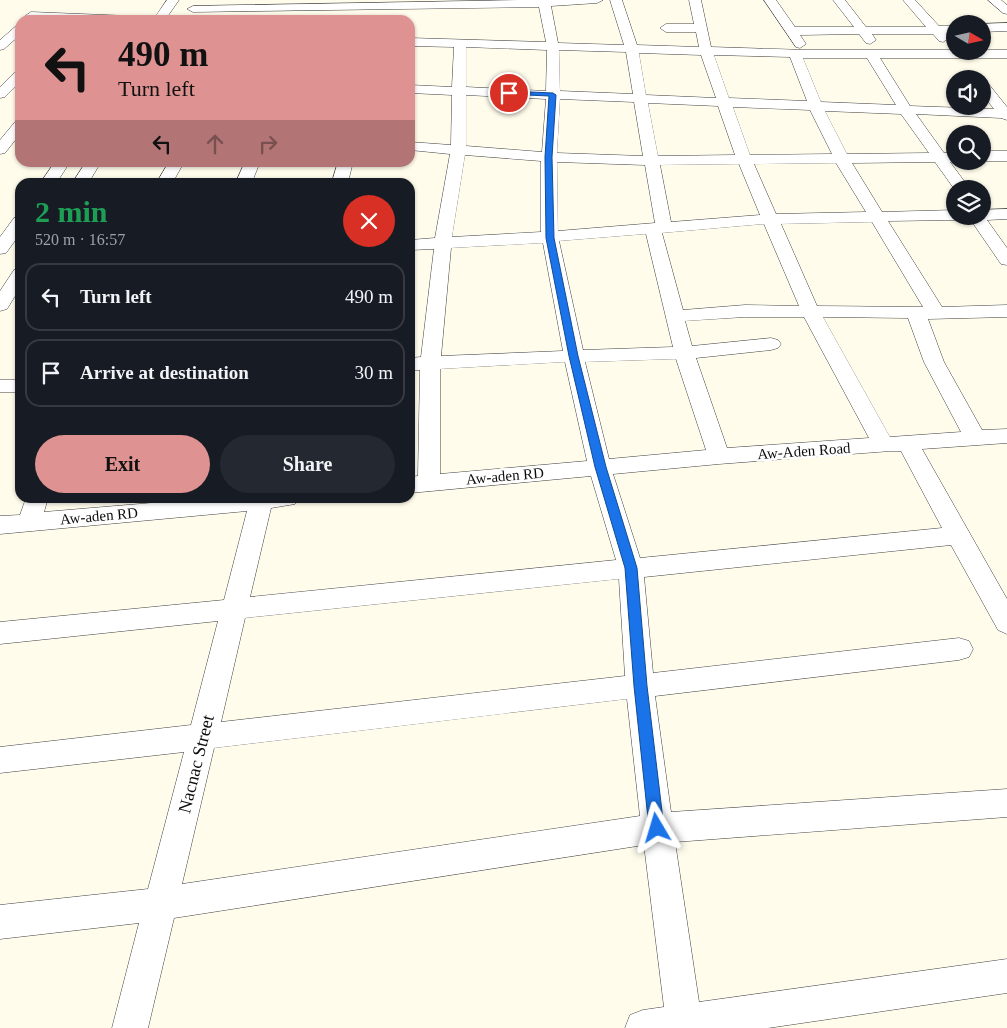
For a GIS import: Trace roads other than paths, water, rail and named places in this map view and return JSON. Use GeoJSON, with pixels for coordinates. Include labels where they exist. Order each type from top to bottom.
{"type":"FeatureCollection","features":[{"type":"Feature","properties":{"kind":"street"},"geometry":{"type":"LineString","coordinates":[[162,15],[173,0]]}},
{"type":"Feature","properties":{"kind":"street"},"geometry":{"type":"LineString","coordinates":[[192,9],[262,4],[392,2],[471,6],[598,0]]}},
{"type":"Feature","properties":{"kind":"street"},"geometry":{"type":"LineString","coordinates":[[616,0],[630,27],[632,50],[652,161],[659,229],[675,316],[684,353],[719,456]]}},
{"type":"Feature","properties":{"kind":"street"},"geometry":{"type":"LineString","coordinates":[[695,0],[706,51],[722,101],[744,159],[811,313],[884,446]]}},
{"type":"Feature","properties":{"kind":"street"},"geometry":{"type":"LineString","coordinates":[[770,0],[791,31],[815,105],[841,158],[878,216],[926,313],[934,362],[975,438]]}},
{"type":"Feature","properties":{"kind":"street"},"geometry":{"type":"LineString","coordinates":[[839,0],[876,54],[905,109],[946,156]]}},
{"type":"Feature","properties":{"kind":"street"},"geometry":{"type":"LineString","coordinates":[[909,0],[946,42]]}},
{"type":"Feature","properties":{"kind":"street"},"geometry":{"type":"LineString","coordinates":[[994,0],[1007,11]]}},
{"type":"Feature","properties":{"kind":"street"},"geometry":{"type":"LineString","coordinates":[[388,15],[392,2]]}},
{"type":"Feature","properties":{"kind":"street"},"geometry":{"type":"LineString","coordinates":[[544,2],[553,47],[553,95],[549,157],[550,238],[574,356],[600,467],[631,568],[640,686],[657,828],[685,1025]]}},
{"type":"Feature","properties":{"kind":"street"},"geometry":{"type":"LineString","coordinates":[[319,15],[324,3]]}},
{"type":"Feature","properties":{"kind":"street"},"geometry":{"type":"LineString","coordinates":[[33,15],[41,5]]}},
{"type":"Feature","properties":{"kind":"street"},"geometry":{"type":"LineString","coordinates":[[991,28],[1007,27]]}},
{"type":"Feature","properties":{"kind":"street"},"geometry":{"type":"LineString","coordinates":[[666,28],[701,28]]}},
{"type":"Feature","properties":{"kind":"street"},"geometry":{"type":"LineString","coordinates":[[0,30],[15,30]]}},
{"type":"Feature","properties":{"kind":"street"},"geometry":{"type":"LineString","coordinates":[[791,31],[946,30]]}},
{"type":"Feature","properties":{"kind":"street"},"geometry":{"type":"LineString","coordinates":[[0,46],[15,33]]}},
{"type":"Feature","properties":{"kind":"street"},"geometry":{"type":"LineString","coordinates":[[420,484],[430,362],[443,242],[458,150],[460,91],[468,40]]}},
{"type":"Feature","properties":{"kind":"street"},"geometry":{"type":"LineString","coordinates":[[415,42],[468,40],[553,47],[800,54],[946,52]]}},
{"type":"Feature","properties":{"kind":"street"},"geometry":{"type":"LineString","coordinates":[[991,53],[1007,54]]}},
{"type":"Feature","properties":{"kind":"street"},"geometry":{"type":"LineString","coordinates":[[962,60],[971,70]]}},
{"type":"Feature","properties":{"kind":"street"},"geometry":{"type":"LineString","coordinates":[[0,94],[15,80]]}},
{"type":"Feature","properties":{"kind":"street"},"geometry":{"type":"LineString","coordinates":[[415,89],[815,105],[1006,115]]}},
{"type":"Feature","properties":{"kind":"street"},"geometry":{"type":"LineString","coordinates":[[991,96],[1006,115]]}},
{"type":"Feature","properties":{"kind":"street"},"geometry":{"type":"LineString","coordinates":[[0,129],[15,128]]}},
{"type":"Feature","properties":{"kind":"street"},"geometry":{"type":"LineString","coordinates":[[0,150],[15,133]]}},
{"type":"Feature","properties":{"kind":"street"},"geometry":{"type":"LineString","coordinates":[[415,146],[549,157],[652,161],[946,158]]}},
{"type":"Feature","properties":{"kind":"street"},"geometry":{"type":"LineString","coordinates":[[991,156],[1007,156]]}},
{"type":"Feature","properties":{"kind":"street"},"geometry":{"type":"LineString","coordinates":[[51,178],[59,167]]}},
{"type":"Feature","properties":{"kind":"street"},"geometry":{"type":"LineString","coordinates":[[84,178],[91,167]]}},
{"type":"Feature","properties":{"kind":"street"},"geometry":{"type":"LineString","coordinates":[[167,178],[174,167]]}},
{"type":"Feature","properties":{"kind":"street"},"geometry":{"type":"LineString","coordinates":[[991,214],[1007,214]]}},
{"type":"Feature","properties":{"kind":"street"},"geometry":{"type":"LineString","coordinates":[[415,245],[550,238],[770,219],[946,215]]}},
{"type":"Feature","properties":{"kind":"street"},"geometry":{"type":"LineString","coordinates":[[982,225],[1007,260]]}},
{"type":"Feature","properties":{"kind":"street"},"geometry":{"type":"LineString","coordinates":[[0,249],[15,229]]}},
{"type":"Feature","properties":{"kind":"street"},"geometry":{"type":"LineString","coordinates":[[0,264],[15,264]]}},
{"type":"Feature","properties":{"kind":"street"},"geometry":{"type":"LineString","coordinates":[[0,305],[15,282]]}},
{"type":"Feature","properties":{"kind":"street"},"geometry":{"type":"LineString","coordinates":[[675,316],[746,311],[811,313],[1007,311]]}},
{"type":"Feature","properties":{"kind":"street"},"geometry":{"type":"LineString","coordinates":[[415,364],[684,353],[771,344]]}},
{"type":"Feature","properties":{"kind":"street"},"geometry":{"type":"LineString","coordinates":[[0,386],[15,386]]}},
{"type":"Feature","properties":{"kind":"street","name":"Aw-Aden Road"},"geometry":{"type":"LineString","coordinates":[[600,467],[719,456],[1007,436]]}},
{"type":"Feature","properties":{"kind":"street"},"geometry":{"type":"LineString","coordinates":[[908,444],[1007,623]]}},
{"type":"Feature","properties":{"kind":"street","name":"Aw-aden RD"},"geometry":{"type":"LineString","coordinates":[[420,484],[600,467]]}},
{"type":"Feature","properties":{"kind":"street"},"geometry":{"type":"LineString","coordinates":[[29,522],[36,503]]}},
{"type":"Feature","properties":{"kind":"street","name":"Aw-aden RD"},"geometry":{"type":"LineString","coordinates":[[0,525],[192,503]]}},
{"type":"Feature","properties":{"kind":"street","name":"Nacnac Street"},"geometry":{"type":"LineString","coordinates":[[130,1028],[236,609],[273,503]]}},
{"type":"Feature","properties":{"kind":"street"},"geometry":{"type":"LineString","coordinates":[[0,633],[959,535]]}},
{"type":"Feature","properties":{"kind":"street"},"geometry":{"type":"LineString","coordinates":[[0,760],[959,649]]}},
{"type":"Feature","properties":{"kind":"street"},"geometry":{"type":"LineString","coordinates":[[0,922],[160,904],[657,828],[1007,803]]}},
{"type":"Feature","properties":{"kind":"street"},"geometry":{"type":"LineString","coordinates":[[643,1028],[685,1025],[1007,976]]}}]}
